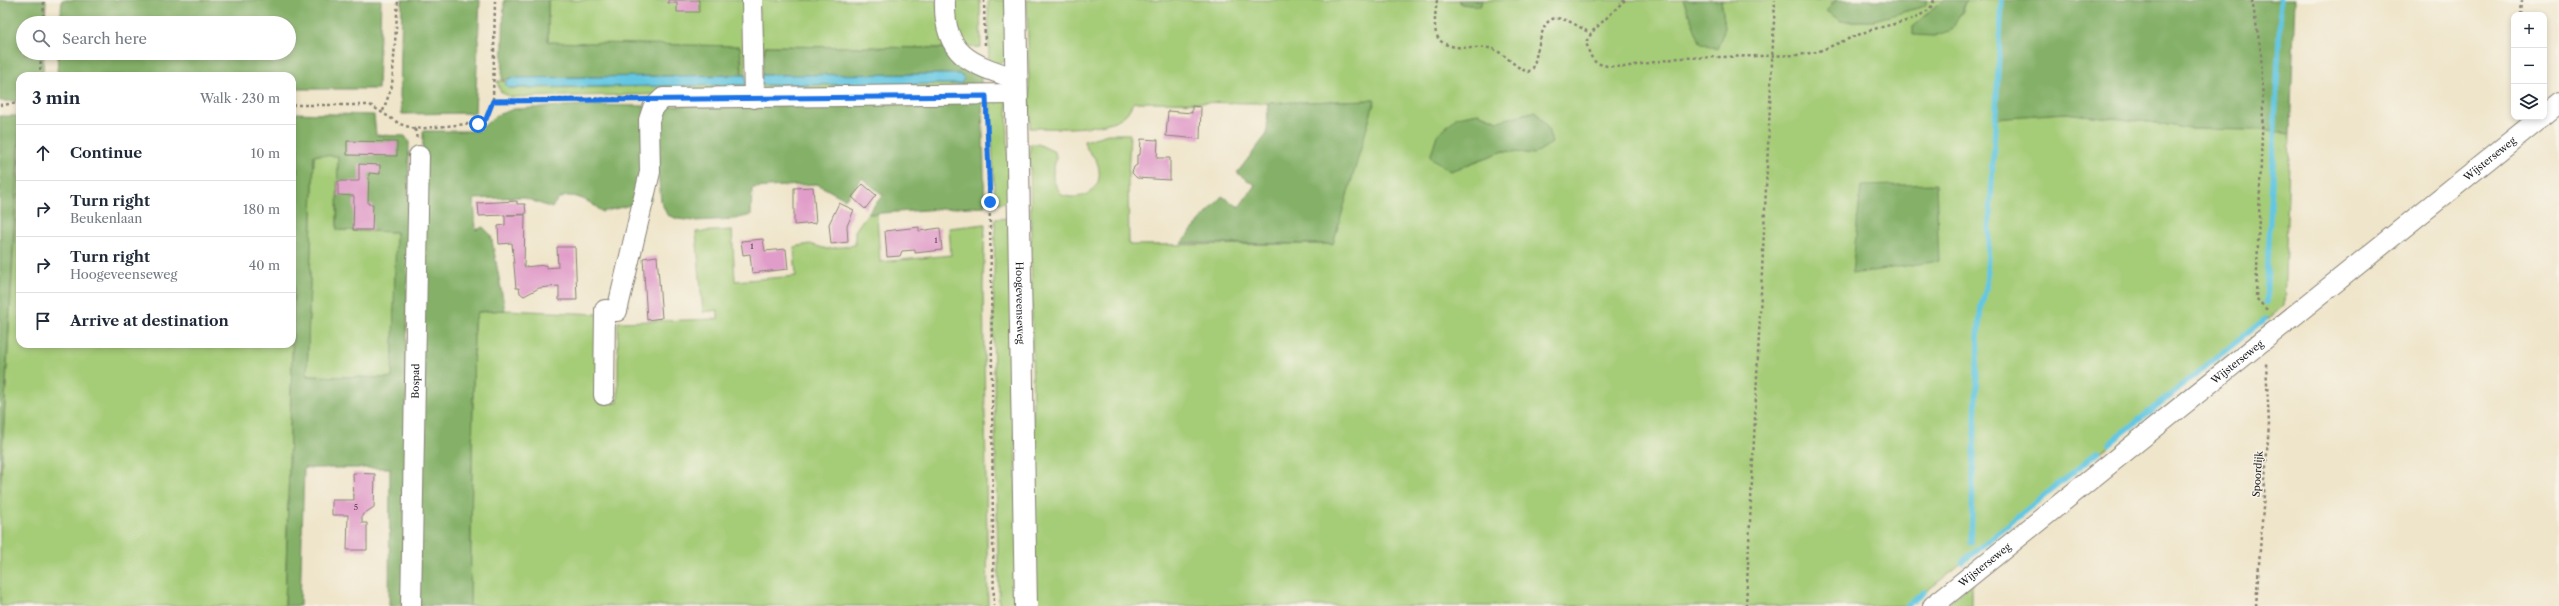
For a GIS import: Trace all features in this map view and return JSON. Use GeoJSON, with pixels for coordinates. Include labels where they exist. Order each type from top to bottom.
{"type":"FeatureCollection","features":[{"type":"Feature","properties":{"kind":"main road","name":"Hoogeveenseweg"},"geometry":{"type":"LineString","coordinates":[[1015,0],[1026,606]]}},
{"type":"Feature","properties":{"kind":"street"},"geometry":{"type":"LineString","coordinates":[[752,0],[754,98]]}},
{"type":"Feature","properties":{"kind":"street"},"geometry":{"type":"LineString","coordinates":[[945,0],[945,16],[948,32],[954,46],[962,56],[1017,87]]}},
{"type":"Feature","properties":{"kind":"street"},"geometry":{"type":"LineString","coordinates":[[604,395],[605,310],[617,311],[650,172],[649,120],[654,108],[664,98],[986,96],[1017,87]]}},
{"type":"Feature","properties":{"kind":"street"},"geometry":{"type":"LineString","coordinates":[[2547,113],[2559,103]]}},
{"type":"Feature","properties":{"kind":"street","name":"Wijsterseweg"},"geometry":{"type":"LineString","coordinates":[[1933,606],[2537,120]]}},
{"type":"Feature","properties":{"kind":"street","name":"Bospad"},"geometry":{"type":"LineString","coordinates":[[411,606],[419,156]]}},
{"type":"Feature","properties":{"kind":"path"},"geometry":{"type":"LineString","coordinates":[[43,16],[44,0]]}},
{"type":"Feature","properties":{"kind":"path"},"geometry":{"type":"LineString","coordinates":[[382,111],[392,86],[398,0]]}},
{"type":"Feature","properties":{"kind":"path"},"geometry":{"type":"LineString","coordinates":[[296,105],[370,106],[382,111],[400,124],[415,129],[478,124],[486,119],[493,101],[495,0]]}},
{"type":"Feature","properties":{"kind":"path"},"geometry":{"type":"LineString","coordinates":[[1437,0],[1434,27],[1436,37],[1447,46],[1489,48],[1499,52],[1521,70],[1528,72],[1533,68],[1540,31],[1544,23],[1550,19],[1559,17],[1567,19],[1591,34]]}},
{"type":"Feature","properties":{"kind":"path"},"geometry":{"type":"LineString","coordinates":[[1625,0],[1591,34],[1586,42],[1590,55],[1596,63],[1607,66],[1624,67],[1679,58],[1772,55],[1798,56],[1817,52],[1870,30],[1914,18],[1930,9],[1934,0]]}},
{"type":"Feature","properties":{"kind":"path"},"geometry":{"type":"LineString","coordinates":[[1746,606],[1774,0]]}},
{"type":"Feature","properties":{"kind":"path"},"geometry":{"type":"LineString","coordinates":[[2252,0],[2261,52],[2263,107],[2256,298],[2267,308],[2278,328]]}},
{"type":"Feature","properties":{"kind":"path"},"geometry":{"type":"LineString","coordinates":[[2521,12],[2522,0]]}},
{"type":"Feature","properties":{"kind":"path"},"geometry":{"type":"LineString","coordinates":[[40,72],[41,60]]}},
{"type":"Feature","properties":{"kind":"path"},"geometry":{"type":"LineString","coordinates":[[986,96],[992,267],[990,337],[994,606]]}},
{"type":"Feature","properties":{"kind":"path"},"geometry":{"type":"LineString","coordinates":[[493,101],[664,98]]}},
{"type":"Feature","properties":{"kind":"path"},"geometry":{"type":"LineString","coordinates":[[0,105],[16,104]]}},
{"type":"Feature","properties":{"kind":"path","name":"Spoordijk"},"geometry":{"type":"LineString","coordinates":[[2256,606],[2269,424],[2267,368],[2258,344]]}},
{"type":"Feature","properties":{"kind":"green space"},"geometry":{"type":"Polygon","coordinates":[[[0,0],[46,0],[45,16],[16,16],[16,60],[44,60],[43,72],[16,72],[16,101],[0,101],[0,0]]]}},
{"type":"Feature","properties":{"kind":"green space"},"geometry":{"type":"Polygon","coordinates":[[[62,0],[381,0],[378,89],[296,89],[296,72],[57,72],[58,60],[296,60],[296,16],[61,16],[62,0]]]}},
{"type":"Feature","properties":{"kind":"green space"},"geometry":{"type":"Polygon","coordinates":[[[402,0],[480,0],[475,113],[402,114],[400,96],[402,0]]]}},
{"type":"Feature","properties":{"kind":"green space"},"geometry":{"type":"Polygon","coordinates":[[[504,0],[548,0],[548,42],[740,46],[742,75],[510,78],[502,81],[504,0]]]}},
{"type":"Feature","properties":{"kind":"green space"},"geometry":{"type":"Polygon","coordinates":[[[548,0],[745,0],[746,75],[742,75],[742,55],[548,42],[548,0]]]}},
{"type":"Feature","properties":{"kind":"green space"},"geometry":{"type":"Polygon","coordinates":[[[758,0],[936,0],[945,48],[765,46],[762,56],[758,0]]]}},
{"type":"Feature","properties":{"kind":"green space"},"geometry":{"type":"Polygon","coordinates":[[[951,0],[980,0],[981,47],[962,48],[951,0]]]}},
{"type":"Feature","properties":{"kind":"green space"},"geometry":{"type":"Polygon","coordinates":[[[988,0],[1006,0],[1007,59],[1000,64],[989,62],[988,0]]]}},
{"type":"Feature","properties":{"kind":"green space"},"geometry":{"type":"Polygon","coordinates":[[[1027,0],[1459,0],[1462,4],[1480,6],[1483,0],[1683,0],[1691,18],[1725,28],[1721,0],[1837,0],[1831,4],[1841,21],[1870,21],[1925,6],[1927,0],[1944,0],[1922,18],[1962,13],[1967,0],[2001,0],[1996,117],[2065,113],[2158,123],[2190,129],[2261,130],[2290,134],[2284,306],[1908,606],[1035,606],[1030,144],[1038,144],[1055,152],[1056,158],[1053,179],[1062,195],[1077,197],[1090,192],[1095,187],[1099,174],[1097,162],[1086,148],[1084,141],[1108,134],[1130,134],[1128,178],[1129,245],[1332,244],[1374,100],[1268,103],[1134,102],[1125,115],[1106,124],[1079,128],[1030,128],[1027,0]],[[1478,113],[1450,171],[1504,151],[1534,153],[1498,121],[1478,113]]]}},
{"type":"Feature","properties":{"kind":"green space"},"geometry":{"type":"Polygon","coordinates":[[[1459,0],[1483,0],[1480,6],[1461,4],[1459,0]]]}},
{"type":"Feature","properties":{"kind":"green space"},"geometry":{"type":"Polygon","coordinates":[[[1683,0],[1721,0],[1725,28],[1717,49],[1700,42],[1683,0]]]}},
{"type":"Feature","properties":{"kind":"green space"},"geometry":{"type":"Polygon","coordinates":[[[1837,0],[1927,0],[1925,6],[1870,21],[1841,21],[1826,11],[1837,0]]]}},
{"type":"Feature","properties":{"kind":"green space"},"geometry":{"type":"Polygon","coordinates":[[[1944,0],[1967,0],[1952,30],[1934,36],[1913,35],[1913,26],[1944,0]]]}},
{"type":"Feature","properties":{"kind":"green space"},"geometry":{"type":"Polygon","coordinates":[[[2001,0],[2295,0],[2290,134],[2261,130],[2190,129],[2158,123],[2065,113],[1996,118],[2001,0]]]}},
{"type":"Feature","properties":{"kind":"green space"},"geometry":{"type":"Polygon","coordinates":[[[765,46],[945,48],[981,74],[981,90],[972,90],[972,84],[960,84],[963,77],[959,74],[762,75],[765,46]]]}},
{"type":"Feature","properties":{"kind":"green space"},"geometry":{"type":"Polygon","coordinates":[[[497,81],[505,81],[509,88],[746,85],[744,93],[510,97],[500,91],[497,81]]]}},
{"type":"Feature","properties":{"kind":"green space"},"geometry":{"type":"Polygon","coordinates":[[[972,84],[972,90],[766,93],[761,85],[972,84]]]}},
{"type":"Feature","properties":{"kind":"green space"},"geometry":{"type":"Polygon","coordinates":[[[1007,99],[1009,202],[995,203],[990,100],[1007,99]]]}},
{"type":"Feature","properties":{"kind":"green space"},"geometry":{"type":"Polygon","coordinates":[[[982,100],[985,206],[867,214],[883,195],[862,178],[845,199],[817,184],[752,188],[751,215],[735,219],[694,221],[678,219],[667,215],[661,201],[653,121],[663,106],[982,100]]]}},
{"type":"Feature","properties":{"kind":"green space"},"geometry":{"type":"Polygon","coordinates":[[[1375,100],[1333,244],[1181,243],[1222,196],[1239,207],[1255,185],[1237,173],[1267,134],[1268,103],[1375,100]]]}},
{"type":"Feature","properties":{"kind":"green space"},"geometry":{"type":"Polygon","coordinates":[[[582,105],[647,106],[651,200],[602,212],[584,199],[569,196],[562,197],[552,208],[522,197],[474,199],[476,230],[483,227],[491,235],[505,310],[478,312],[474,324],[470,606],[419,606],[423,131],[478,131],[497,115],[514,109],[582,105]]]}},
{"type":"Feature","properties":{"kind":"green space"},"geometry":{"type":"Polygon","coordinates":[[[1536,111],[1548,129],[1552,143],[1534,154],[1504,151],[1450,171],[1430,157],[1437,135],[1457,117],[1478,113],[1498,121],[1536,111]]]}},
{"type":"Feature","properties":{"kind":"green space"},"geometry":{"type":"Polygon","coordinates":[[[296,113],[374,115],[376,135],[405,136],[409,142],[404,606],[389,606],[390,468],[304,468],[300,606],[285,606],[292,348],[296,348],[296,218],[298,148],[296,148],[296,113]],[[314,155],[307,376],[392,378],[396,232],[337,230],[338,156],[314,155]]]}},
{"type":"Feature","properties":{"kind":"green space"},"geometry":{"type":"Polygon","coordinates":[[[0,116],[16,116],[16,191],[0,493],[0,116]]]}},
{"type":"Feature","properties":{"kind":"green space"},"geometry":{"type":"Polygon","coordinates":[[[296,148],[298,148],[296,218],[296,148]]]}},
{"type":"Feature","properties":{"kind":"green space"},"geometry":{"type":"Polygon","coordinates":[[[314,155],[338,156],[337,230],[396,232],[393,378],[307,376],[314,155]]]}},
{"type":"Feature","properties":{"kind":"green space"},"geometry":{"type":"Polygon","coordinates":[[[1936,184],[1939,261],[1852,274],[1861,186],[1936,184]]]}},
{"type":"Feature","properties":{"kind":"green space"},"geometry":{"type":"Polygon","coordinates":[[[16,208],[16,348],[292,348],[285,606],[0,606],[0,493],[16,208]]]}},
{"type":"Feature","properties":{"kind":"green space"},"geometry":{"type":"Polygon","coordinates":[[[867,214],[877,214],[880,262],[951,255],[949,228],[985,224],[983,286],[988,606],[470,606],[474,324],[478,312],[505,310],[599,314],[599,403],[618,403],[618,322],[718,319],[718,310],[703,312],[696,232],[732,230],[735,281],[796,276],[794,247],[810,244],[827,249],[855,245],[855,231],[867,214]]]}},
{"type":"Feature","properties":{"kind":"green space"},"geometry":{"type":"Polygon","coordinates":[[[1010,218],[1019,606],[999,606],[993,330],[995,219],[1010,218]]]}},
{"type":"Feature","properties":{"kind":"green space"},"geometry":{"type":"Polygon","coordinates":[[[1972,583],[1972,606],[1944,606],[1972,583]]]}},
{"type":"Feature","properties":{"kind":"water"},"geometry":{"type":"Polygon","coordinates":[[[959,74],[964,79],[960,84],[761,85],[762,75],[959,74]]]}},
{"type":"Feature","properties":{"kind":"water"},"geometry":{"type":"Polygon","coordinates":[[[746,75],[746,85],[508,88],[505,83],[510,78],[746,75]]]}},
{"type":"Feature","properties":{"kind":"building"},"geometry":{"type":"Polygon","coordinates":[[[668,0],[699,0],[699,12],[677,12],[677,3],[668,3],[668,0]]]}},
{"type":"Feature","properties":{"kind":"building"},"geometry":{"type":"Polygon","coordinates":[[[1192,106],[1201,107],[1200,139],[1166,136],[1168,111],[1192,113],[1192,106]]]}},
{"type":"Feature","properties":{"kind":"building"},"geometry":{"type":"Polygon","coordinates":[[[1141,139],[1158,140],[1157,158],[1170,158],[1170,180],[1137,178],[1132,173],[1134,167],[1137,165],[1137,155],[1140,155],[1141,139]]]}},
{"type":"Feature","properties":{"kind":"building"},"geometry":{"type":"Polygon","coordinates":[[[347,141],[397,142],[397,156],[347,155],[347,141]]]}},
{"type":"Feature","properties":{"kind":"building"},"geometry":{"type":"Polygon","coordinates":[[[359,164],[380,165],[380,174],[369,173],[368,204],[373,204],[372,230],[353,230],[354,196],[338,195],[338,181],[359,181],[359,164]]]}},
{"type":"Feature","properties":{"kind":"building"},"geometry":{"type":"Polygon","coordinates":[[[863,184],[876,195],[865,209],[852,197],[863,184]]]}},
{"type":"Feature","properties":{"kind":"building"},"geometry":{"type":"Polygon","coordinates":[[[813,187],[816,223],[794,225],[794,188],[813,187]]]}},
{"type":"Feature","properties":{"kind":"building"},"geometry":{"type":"Polygon","coordinates":[[[517,201],[517,204],[525,204],[526,214],[507,215],[525,215],[524,267],[546,265],[546,268],[558,267],[557,247],[575,247],[577,300],[559,300],[559,286],[539,288],[524,296],[520,293],[519,288],[516,288],[512,243],[499,244],[498,226],[505,225],[505,215],[479,216],[478,203],[517,201]]]}},
{"type":"Feature","properties":{"kind":"building"},"geometry":{"type":"Polygon","coordinates":[[[839,203],[854,210],[847,226],[848,242],[831,244],[829,224],[839,203]]]}},
{"type":"Feature","properties":{"kind":"building"},"geometry":{"type":"Polygon","coordinates":[[[919,227],[919,231],[940,228],[942,250],[915,253],[915,250],[902,251],[900,256],[887,257],[885,231],[919,227]]]}},
{"type":"Feature","properties":{"kind":"building"},"geometry":{"type":"Polygon","coordinates":[[[763,239],[765,251],[786,249],[788,269],[752,273],[750,254],[743,255],[741,241],[763,239]]]}},
{"type":"Feature","properties":{"kind":"building"},"geometry":{"type":"Polygon","coordinates":[[[657,256],[662,318],[647,320],[643,258],[657,256]]]}},
{"type":"Feature","properties":{"kind":"building"},"geometry":{"type":"Polygon","coordinates":[[[353,473],[375,474],[374,507],[362,515],[362,523],[367,523],[367,550],[347,550],[348,515],[332,515],[332,500],[354,500],[353,473]]]}},
{"type":"Feature","properties":{"kind":"waterway"},"geometry":{"type":"LineString","coordinates":[[1971,543],[1978,338],[1981,306],[1986,289],[2002,0]]}},
{"type":"Feature","properties":{"kind":"waterway"},"geometry":{"type":"LineString","coordinates":[[2266,303],[2281,0]]}},
{"type":"Feature","properties":{"kind":"waterway"},"geometry":{"type":"LineString","coordinates":[[2110,443],[2265,319]]}},
{"type":"Feature","properties":{"kind":"waterway"},"geometry":{"type":"LineString","coordinates":[[1962,562],[2099,451]]}},
{"type":"Feature","properties":{"kind":"waterway"},"geometry":{"type":"LineString","coordinates":[[1907,606],[1924,592]]}},
{"type":"Feature","properties":{"kind":"route"},"geometry":{"type":"LineString","coordinates":[[478,124],[486,119],[493,101],[664,98],[986,96],[990,202]]}}]}
